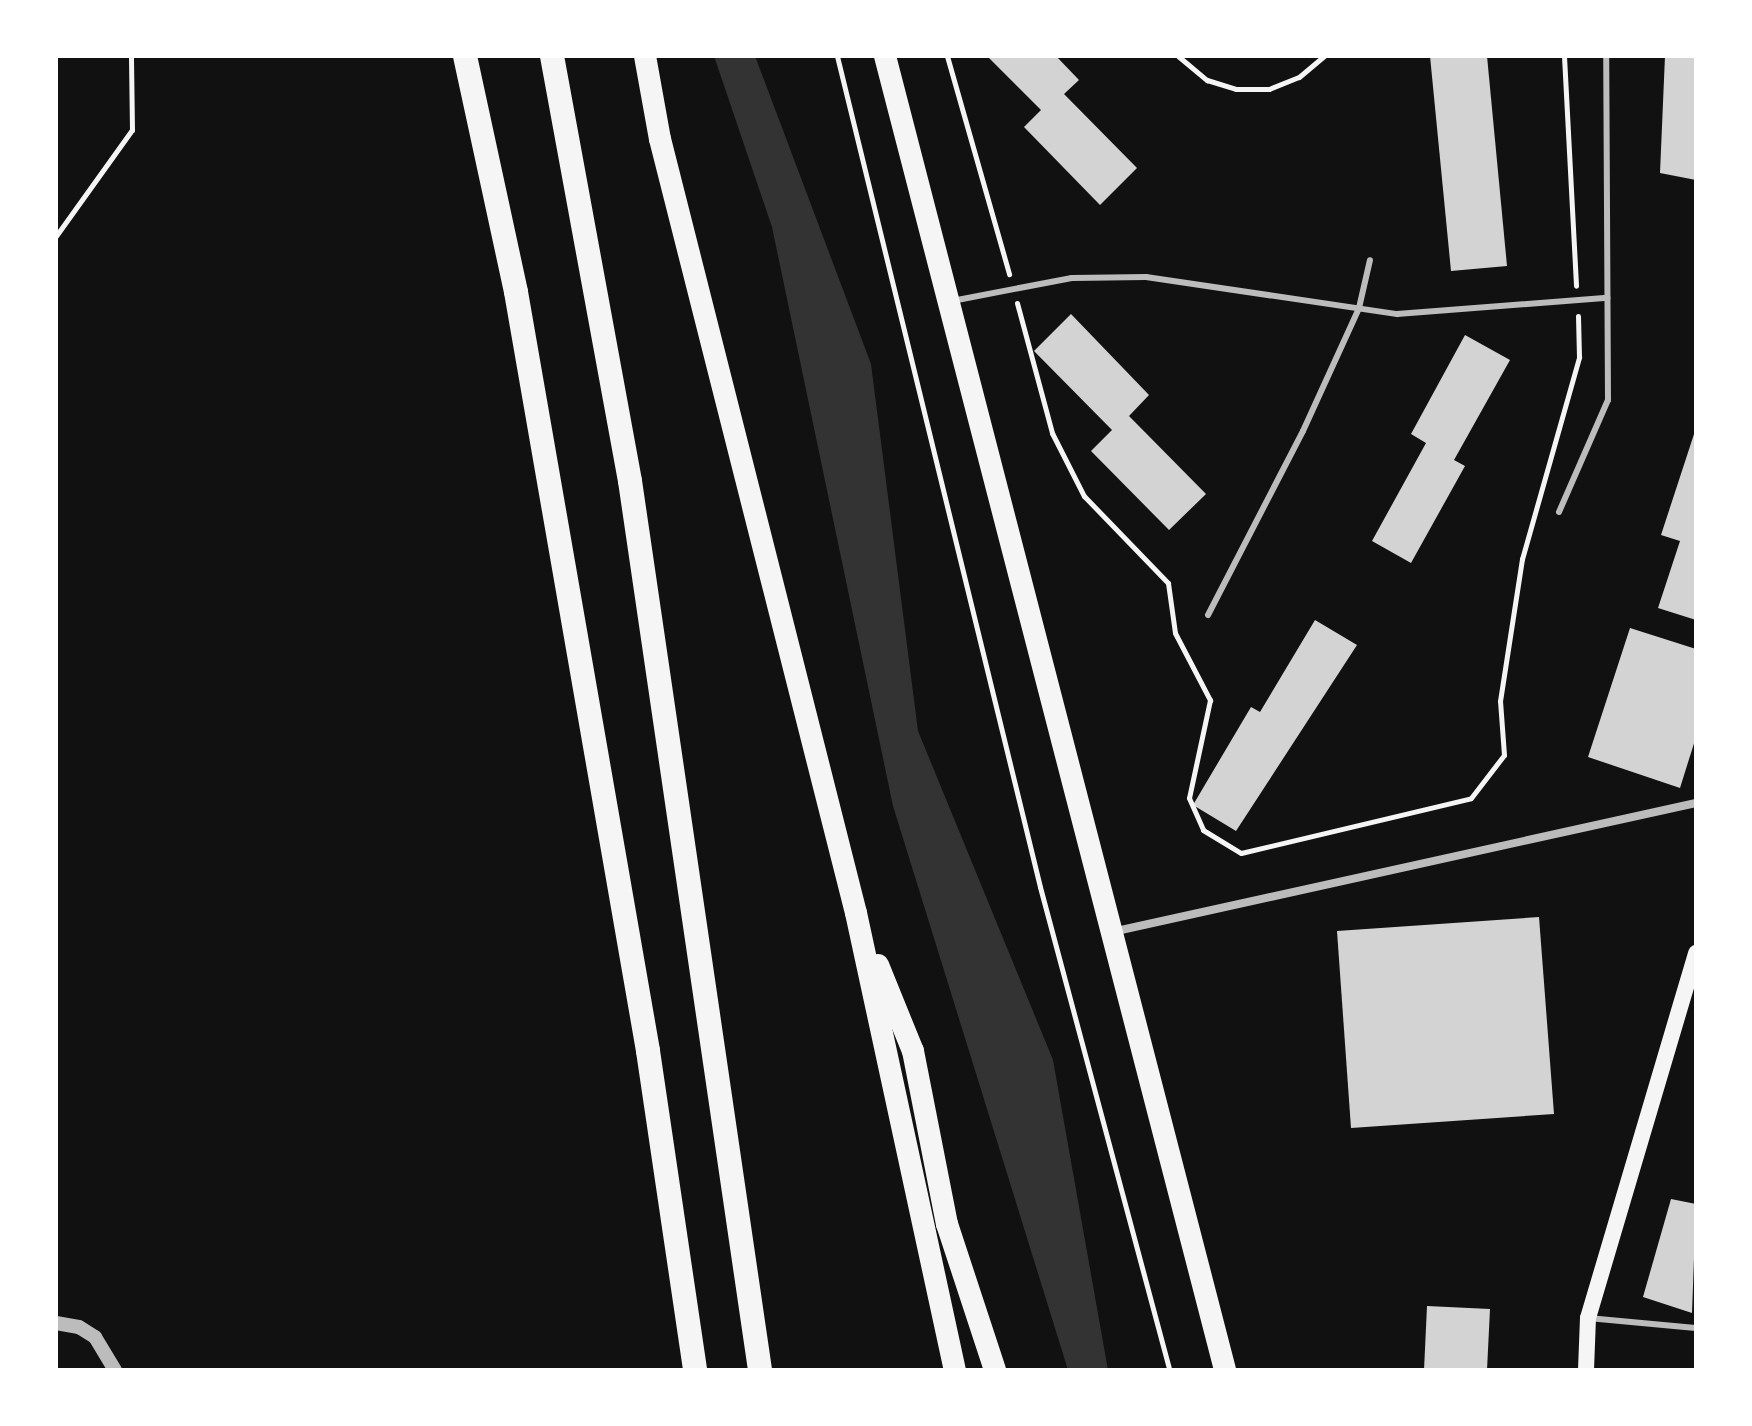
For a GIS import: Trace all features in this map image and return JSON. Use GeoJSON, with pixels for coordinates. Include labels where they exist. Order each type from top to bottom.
{"type":"FeatureCollection","features":[{"type":"Feature","properties":{"kind":"highway"},"geometry":{"type":"LineString","coordinates":[[465,56],[519,308],[648,1051],[695,1370]]}},
{"type":"Feature","properties":{"kind":"highway"},"geometry":{"type":"LineString","coordinates":[[552,56],[630,481],[760,1370]]}},
{"type":"Feature","properties":{"kind":"highway"},"geometry":{"type":"LineString","coordinates":[[645,56],[660,139],[856,913],[955,1370]]}},
{"type":"Feature","properties":{"kind":"highway"},"geometry":{"type":"LineString","coordinates":[[885,56],[1225,1370]]}},
{"type":"Feature","properties":{"kind":"highway"},"geometry":{"type":"LineString","coordinates":[[856,913],[913,1051],[947,1224],[995,1370]]}},
{"type":"Feature","properties":{"kind":"main road"},"geometry":{"type":"LineString","coordinates":[[1586,1370],[1588,1318],[1696,953]]}},
{"type":"Feature","properties":{"kind":"street"},"geometry":{"type":"LineString","coordinates":[[1112,932],[1696,803]]}},
{"type":"Feature","properties":{"kind":"street"},"geometry":{"type":"LineString","coordinates":[[56,1323],[79,1327],[95,1337],[115,1370]]}},
{"type":"Feature","properties":{"kind":"lane"},"geometry":{"type":"LineString","coordinates":[[1559,512],[1608,400],[1606,56]]}},
{"type":"Feature","properties":{"kind":"lane"},"geometry":{"type":"LineString","coordinates":[[1208,615],[1303,431],[1359,308],[1370,260]]}},
{"type":"Feature","properties":{"kind":"lane"},"geometry":{"type":"LineString","coordinates":[[949,302],[1072,278],[1146,277],[1397,314],[1607,298]]}},
{"type":"Feature","properties":{"kind":"lane"},"geometry":{"type":"LineString","coordinates":[[1588,1318],[1696,1328]]}},
{"type":"Feature","properties":{"kind":"path"},"geometry":{"type":"LineString","coordinates":[[56,236],[132,130],[131,56]]}},
{"type":"Feature","properties":{"kind":"path"},"geometry":{"type":"LineString","coordinates":[[837,56],[1040,887],[1169,1370]]}},
{"type":"Feature","properties":{"kind":"path"},"geometry":{"type":"LineString","coordinates":[[947,56],[1052,433],[1084,496],[1168,583],[1175,633],[1210,700],[1189,798],[1203,830],[1241,853],[1471,798],[1504,755],[1502,685],[1522,559],[1579,357],[1564,56]]}},
{"type":"Feature","properties":{"kind":"path"},"geometry":{"type":"LineString","coordinates":[[1178,56],[1207,80],[1236,89],[1269,89],[1299,77],[1324,56]]}},
{"type":"Feature","properties":{"kind":"shaded area"},"geometry":{"type":"Polygon","coordinates":[[[714,56],[755,56],[871,364],[918,731],[1053,1060],[1108,1370],[1068,1370],[893,806],[772,227],[714,56]]]}},
{"type":"Feature","properties":{"kind":"building"},"geometry":{"type":"Polygon","coordinates":[[[987,56],[1056,56],[1079,80],[1064,94],[1137,168],[1100,205],[1024,127],[1041,110],[987,56]]]}},
{"type":"Feature","properties":{"kind":"building"},"geometry":{"type":"Polygon","coordinates":[[[1430,56],[1487,56],[1507,266],[1451,271],[1430,56]]]}},
{"type":"Feature","properties":{"kind":"building"},"geometry":{"type":"Polygon","coordinates":[[[1665,56],[1696,56],[1696,180],[1660,173],[1665,56]]]}},
{"type":"Feature","properties":{"kind":"building"},"geometry":{"type":"Polygon","coordinates":[[[1071,314],[1149,395],[1129,416],[1206,494],[1169,530],[1091,451],[1112,430],[1034,351],[1071,314]]]}},
{"type":"Feature","properties":{"kind":"building"},"geometry":{"type":"Polygon","coordinates":[[[1465,335],[1510,360],[1454,460],[1465,466],[1411,563],[1372,541],[1426,443],[1411,434],[1465,335]]]}},
{"type":"Feature","properties":{"kind":"building"},"geometry":{"type":"Polygon","coordinates":[[[1696,428],[1696,620],[1658,608],[1680,541],[1661,535],[1696,428]]]}},
{"type":"Feature","properties":{"kind":"building"},"geometry":{"type":"Polygon","coordinates":[[[1315,620],[1357,645],[1236,831],[1193,805],[1251,707],[1260,712],[1315,620]]]}},
{"type":"Feature","properties":{"kind":"building"},"geometry":{"type":"Polygon","coordinates":[[[1630,628],[1696,649],[1696,737],[1680,788],[1588,757],[1630,628]]]}},
{"type":"Feature","properties":{"kind":"building"},"geometry":{"type":"Polygon","coordinates":[[[1539,917],[1554,1114],[1351,1128],[1337,931],[1539,917]]]}},
{"type":"Feature","properties":{"kind":"building"},"geometry":{"type":"Polygon","coordinates":[[[1671,1199],[1696,1204],[1692,1313],[1643,1297],[1671,1199]]]}},
{"type":"Feature","properties":{"kind":"building"},"geometry":{"type":"Polygon","coordinates":[[[1427,1306],[1490,1309],[1487,1370],[1424,1370],[1427,1306]]]}}]}
